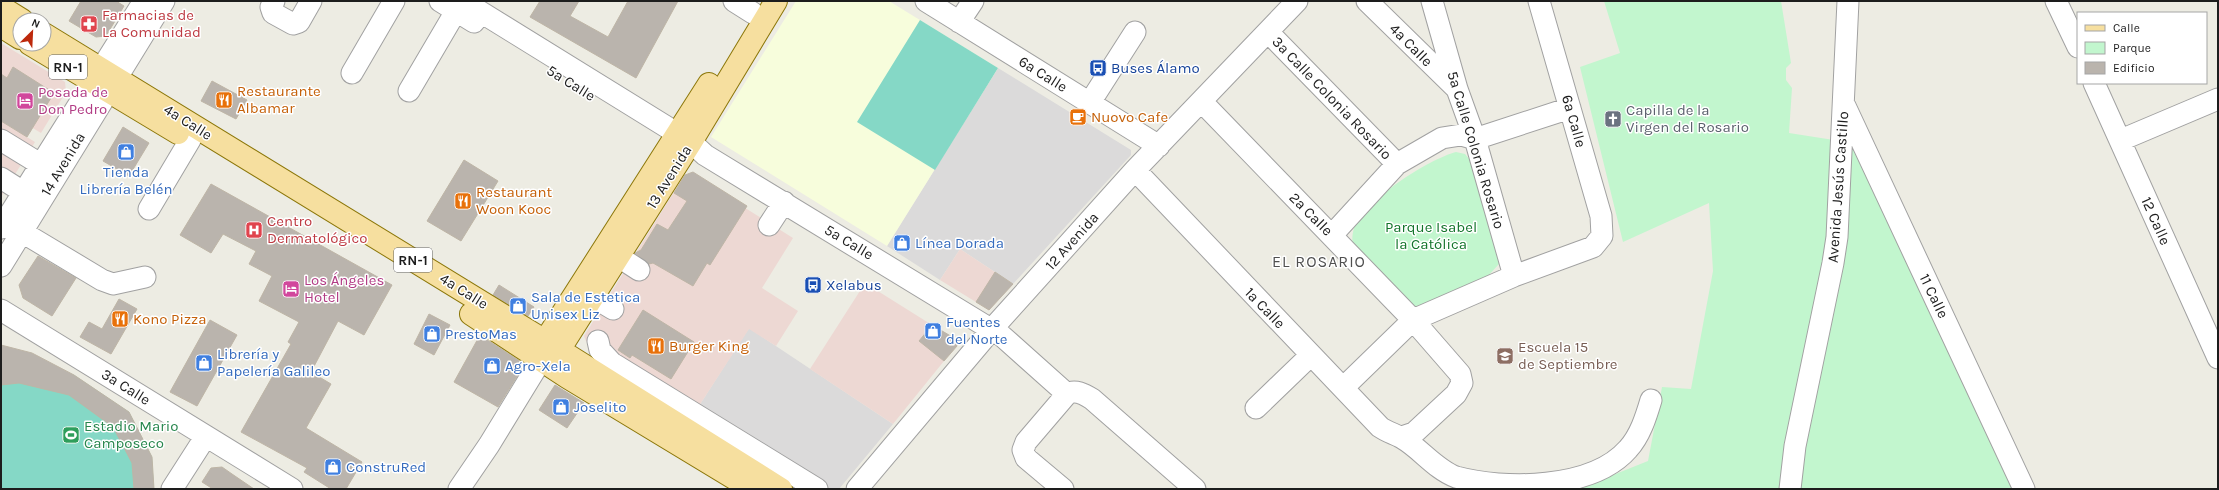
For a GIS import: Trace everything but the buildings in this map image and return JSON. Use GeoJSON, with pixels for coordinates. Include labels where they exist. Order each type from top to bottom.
{"type":"FeatureCollection","features":[{"type":"Feature","properties":{"kind":"main road","name":"13 Avenida"},"geometry":{"type":"LineString","coordinates":[[549,350],[593,297],[776,1]]}},
{"type":"Feature","properties":{"kind":"main road"},"geometry":{"type":"LineString","coordinates":[[1,7],[12,14]]}},
{"type":"Feature","properties":{"kind":"main road","name":"13 Avenida"},"geometry":{"type":"LineString","coordinates":[[549,350],[686,146],[757,7]]}},
{"type":"Feature","properties":{"kind":"main road"},"geometry":{"type":"LineString","coordinates":[[1,26],[12,33]]}},
{"type":"Feature","properties":{"kind":"main road","name":"4a Calle"},"geometry":{"type":"LineString","coordinates":[[52,40],[104,80],[190,140],[511,338],[549,350],[752,489]]}},
{"type":"Feature","properties":{"kind":"main road","name":"4a Calle"},"geometry":{"type":"LineString","coordinates":[[46,52],[104,80],[781,489]]}},
{"type":"Feature","properties":{"kind":"street","name":"14 Avenida"},"geometry":{"type":"LineString","coordinates":[[1,266],[22,232],[104,80],[144,1]]}},
{"type":"Feature","properties":{"kind":"street","name":"14 Avenida"},"geometry":{"type":"LineString","coordinates":[[1,228],[40,164],[164,1]]}},
{"type":"Feature","properties":{"kind":"street"},"geometry":{"type":"LineString","coordinates":[[274,1],[272,7],[273,12],[293,24],[299,22],[311,1]]}},
{"type":"Feature","properties":{"kind":"street"},"geometry":{"type":"LineString","coordinates":[[352,73],[394,1]]}},
{"type":"Feature","properties":{"kind":"street"},"geometry":{"type":"LineString","coordinates":[[734,1],[757,7]]}},
{"type":"Feature","properties":{"kind":"street","name":"6a Calle"},"geometry":{"type":"LineString","coordinates":[[926,1],[966,12]]}},
{"type":"Feature","properties":{"kind":"street","name":"6a Calle"},"geometry":{"type":"LineString","coordinates":[[947,1],[966,12],[1039,64],[1163,142]]}},
{"type":"Feature","properties":{"kind":"street","name":"12 Avenida"},"geometry":{"type":"LineString","coordinates":[[857,489],[992,330],[1135,170],[1202,102],[1297,1]]}},
{"type":"Feature","properties":{"kind":"street","name":"4a Calle"},"geometry":{"type":"LineString","coordinates":[[1367,1],[1457,89]]}},
{"type":"Feature","properties":{"kind":"street","name":"5a Calle Colonia Rosario"},"geometry":{"type":"LineString","coordinates":[[1432,1],[1457,89],[1475,139],[1514,276]]}},
{"type":"Feature","properties":{"kind":"street","name":"6a Calle"},"geometry":{"type":"LineString","coordinates":[[1514,276],[1588,249],[1600,241],[1603,230],[1601,216],[1539,1]]}},
{"type":"Feature","properties":{"kind":"street","name":"Avenida Jesús Castillo"},"geometry":{"type":"LineString","coordinates":[[1790,489],[1795,446],[1833,262],[1844,104],[1848,1]]}},
{"type":"Feature","properties":{"kind":"street"},"geometry":{"type":"LineString","coordinates":[[2056,1],[2077,45]]}},
{"type":"Feature","properties":{"kind":"street"},"geometry":{"type":"LineString","coordinates":[[409,91],[453,4]]}},
{"type":"Feature","properties":{"kind":"street","name":"5a Calle"},"geometry":{"type":"LineString","coordinates":[[453,4],[686,146],[784,202],[992,330],[1010,342],[1067,394]]}},
{"type":"Feature","properties":{"kind":"street"},"geometry":{"type":"LineString","coordinates":[[1096,93],[1135,32]]}},
{"type":"Feature","properties":{"kind":"street","name":"3a Calle Colonia Rosario"},"geometry":{"type":"LineString","coordinates":[[1268,32],[1397,164]]}},
{"type":"Feature","properties":{"kind":"street","name":"6a Calle"},"geometry":{"type":"LineString","coordinates":[[1039,64],[1096,93],[1163,142]]}},
{"type":"Feature","properties":{"kind":"street","name":"12 Calle"},"geometry":{"type":"LineString","coordinates":[[2094,84],[2218,358]]}},
{"type":"Feature","properties":{"kind":"street"},"geometry":{"type":"LineString","coordinates":[[2120,140],[2218,99]]}},
{"type":"Feature","properties":{"kind":"street","name":"2a Calle"},"geometry":{"type":"LineString","coordinates":[[1202,102],[1413,320],[1454,365],[1460,374],[1462,383],[1456,394],[1414,433],[1402,437]]}},
{"type":"Feature","properties":{"kind":"street","name":"11 Calle"},"geometry":{"type":"LineString","coordinates":[[1844,104],[2024,489]]}},
{"type":"Feature","properties":{"kind":"street"},"geometry":{"type":"LineString","coordinates":[[1332,235],[1397,164],[1442,138],[1461,135],[1475,139],[1570,108]]}},
{"type":"Feature","properties":{"kind":"street"},"geometry":{"type":"LineString","coordinates":[[1,140],[40,164]]}},
{"type":"Feature","properties":{"kind":"street"},"geometry":{"type":"LineString","coordinates":[[150,209],[190,140]]}},
{"type":"Feature","properties":{"kind":"street","name":"1a Calle"},"geometry":{"type":"LineString","coordinates":[[1135,170],[1380,427],[1402,437],[1441,469],[1471,482],[1509,488],[1549,484],[1580,478],[1606,468],[1628,449],[1643,425],[1651,400]]}},
{"type":"Feature","properties":{"kind":"street"},"geometry":{"type":"LineString","coordinates":[[1,178],[23,192]]}},
{"type":"Feature","properties":{"kind":"street"},"geometry":{"type":"LineString","coordinates":[[769,225],[784,202]]}},
{"type":"Feature","properties":{"kind":"street"},"geometry":{"type":"LineString","coordinates":[[22,232],[113,284],[125,283],[145,276]]}},
{"type":"Feature","properties":{"kind":"street"},"geometry":{"type":"LineString","coordinates":[[619,257],[639,270]]}},
{"type":"Feature","properties":{"kind":"street"},"geometry":{"type":"LineString","coordinates":[[1343,388],[1413,320],[1514,276]]}},
{"type":"Feature","properties":{"kind":"street"},"geometry":{"type":"LineString","coordinates":[[593,297],[613,309]]}},
{"type":"Feature","properties":{"kind":"street","name":"3a Calle"},"geometry":{"type":"LineString","coordinates":[[1,310],[292,489]]}},
{"type":"Feature","properties":{"kind":"street"},"geometry":{"type":"LineString","coordinates":[[598,342],[600,350],[612,364],[817,489]]}},
{"type":"Feature","properties":{"kind":"street","name":"13 Avenida"},"geometry":{"type":"LineString","coordinates":[[459,489],[489,445],[549,350]]}},
{"type":"Feature","properties":{"kind":"street"},"geometry":{"type":"LineString","coordinates":[[1256,408],[1311,356]]}},
{"type":"Feature","properties":{"kind":"street"},"geometry":{"type":"LineString","coordinates":[[1063,489],[1026,458],[1023,450],[1026,442],[1067,394],[1072,392],[1078,392],[1092,399],[1195,489]]}},
{"type":"Feature","properties":{"kind":"street"},"geometry":{"type":"LineString","coordinates":[[172,489],[206,436]]}},
{"type":"Feature","properties":{"kind":"shaded area"},"geometry":{"type":"Polygon","coordinates":[[[796,1],[889,1],[998,68],[887,246],[711,137],[796,1]]]}},
{"type":"Feature","properties":{"kind":"shaded area"},"geometry":{"type":"Polygon","coordinates":[[[920,20],[998,68],[935,170],[857,122],[920,20]]]}},
{"type":"Feature","properties":{"kind":"shaded area"},"geometry":{"type":"Polygon","coordinates":[[[1,43],[12,50],[12,52],[16,52],[65,82],[66,92],[41,133],[1,109],[1,43]]]}},
{"type":"Feature","properties":{"kind":"shaded area"},"geometry":{"type":"Polygon","coordinates":[[[998,68],[1131,150],[1131,155],[1013,284],[960,249],[940,280],[887,246],[998,68]]]}},
{"type":"Feature","properties":{"kind":"shaded area"},"geometry":{"type":"Polygon","coordinates":[[[1,121],[35,142],[1,197],[1,121]]]}},
{"type":"Feature","properties":{"kind":"shaded area"},"geometry":{"type":"Polygon","coordinates":[[[694,176],[793,238],[762,288],[798,311],[776,346],[749,329],[697,409],[586,341],[584,336],[682,179],[694,176]]]}},
{"type":"Feature","properties":{"kind":"shaded area"},"geometry":{"type":"Polygon","coordinates":[[[960,249],[1013,284],[989,310],[940,280],[960,249]]]}},
{"type":"Feature","properties":{"kind":"shaded area"},"geometry":{"type":"Polygon","coordinates":[[[865,283],[932,325],[919,341],[944,361],[893,424],[810,369],[865,283]]]}},
{"type":"Feature","properties":{"kind":"shaded area"},"geometry":{"type":"Polygon","coordinates":[[[749,328],[893,424],[839,489],[827,489],[697,409],[749,328]]]}},
{"type":"Feature","properties":{"kind":"shaded area","name":"Estadio Mario Camposeco"},"geometry":{"type":"Polygon","coordinates":[[[1,346],[74,375],[129,412],[152,457],[154,489],[1,489],[1,346]]]}},
{"type":"Feature","properties":{"kind":"green space"},"geometry":{"type":"Polygon","coordinates":[[[1604,1],[1781,1],[1791,63],[1786,68],[1786,80],[1792,88],[1789,133],[1853,143],[2013,489],[1578,489],[1648,461],[1662,387],[1691,389],[1713,271],[1709,203],[1623,242],[1580,67],[1620,53],[1604,1]]]}},
{"type":"Feature","properties":{"kind":"green space","name":"Parque Isabel la Católica"},"geometry":{"type":"Polygon","coordinates":[[[1456,152],[1465,154],[1471,161],[1501,255],[1499,264],[1487,277],[1422,307],[1407,305],[1353,247],[1352,238],[1354,228],[1360,217],[1370,206],[1398,182],[1430,163],[1456,152]]]}},
{"type":"Feature","properties":{"kind":"place","name":"Farmacias de La Comunidad"},"geometry":{"type":"Point","coordinates":[89,24]}},
{"type":"Feature","properties":{"kind":"place","name":"Buses Álamo"},"geometry":{"type":"Point","coordinates":[1098,68]}},
{"type":"Feature","properties":{"kind":"place","name":"Restaurante Albamar"},"geometry":{"type":"Point","coordinates":[224,100]}},
{"type":"Feature","properties":{"kind":"place","name":"Posada de Don Pedro"},"geometry":{"type":"Point","coordinates":[25,101]}},
{"type":"Feature","properties":{"kind":"place","name":"Nuovo Cafe"},"geometry":{"type":"Point","coordinates":[1078,117]}},
{"type":"Feature","properties":{"kind":"place","name":"Capilla de la Virgen del Rosario"},"geometry":{"type":"Point","coordinates":[1613,119]}},
{"type":"Feature","properties":{"kind":"place","name":"Tienda Librería Belén"},"geometry":{"type":"Point","coordinates":[126,152]}},
{"type":"Feature","properties":{"kind":"place","name":"Restaurant Woon Kooc"},"geometry":{"type":"Point","coordinates":[463,201]}},
{"type":"Feature","properties":{"kind":"place","name":"Centro Dermatológico"},"geometry":{"type":"Point","coordinates":[254,230]}},
{"type":"Feature","properties":{"kind":"place","name":"Línea Dorada"},"geometry":{"type":"Point","coordinates":[902,243]}},
{"type":"Feature","properties":{"kind":"place","name":"Xelabus"},"geometry":{"type":"Point","coordinates":[813,285]}},
{"type":"Feature","properties":{"kind":"place","name":"Los Ángeles Hotel"},"geometry":{"type":"Point","coordinates":[291,289]}},
{"type":"Feature","properties":{"kind":"place","name":"Sala de Estetica Unisex Liz"},"geometry":{"type":"Point","coordinates":[518,306]}},
{"type":"Feature","properties":{"kind":"place","name":"Kono Pizza"},"geometry":{"type":"Point","coordinates":[120,319]}},
{"type":"Feature","properties":{"kind":"place","name":"Fuentes del Norte"},"geometry":{"type":"Point","coordinates":[933,331]}},
{"type":"Feature","properties":{"kind":"place","name":"PrestoMas"},"geometry":{"type":"Point","coordinates":[432,334]}},
{"type":"Feature","properties":{"kind":"place","name":"Burger King"},"geometry":{"type":"Point","coordinates":[656,346]}},
{"type":"Feature","properties":{"kind":"place","name":"Escuela 15 de Septiembre"},"geometry":{"type":"Point","coordinates":[1505,356]}},
{"type":"Feature","properties":{"kind":"place","name":"Librería y Papelería Galileo"},"geometry":{"type":"Point","coordinates":[204,363]}},
{"type":"Feature","properties":{"kind":"place","name":"Agro-Xela"},"geometry":{"type":"Point","coordinates":[492,366]}},
{"type":"Feature","properties":{"kind":"place","name":"Joselito"},"geometry":{"type":"Point","coordinates":[561,407]}},
{"type":"Feature","properties":{"kind":"place","name":"Estadio Mario Camposeco"},"geometry":{"type":"Point","coordinates":[71,435]}},
{"type":"Feature","properties":{"kind":"place","name":"ConstruRed"},"geometry":{"type":"Point","coordinates":[333,467]}},
{"type":"Feature","properties":{"kind":"district","name":"EL ROSARIO"},"geometry":{"type":"Point","coordinates":[1319,261]}}]}
